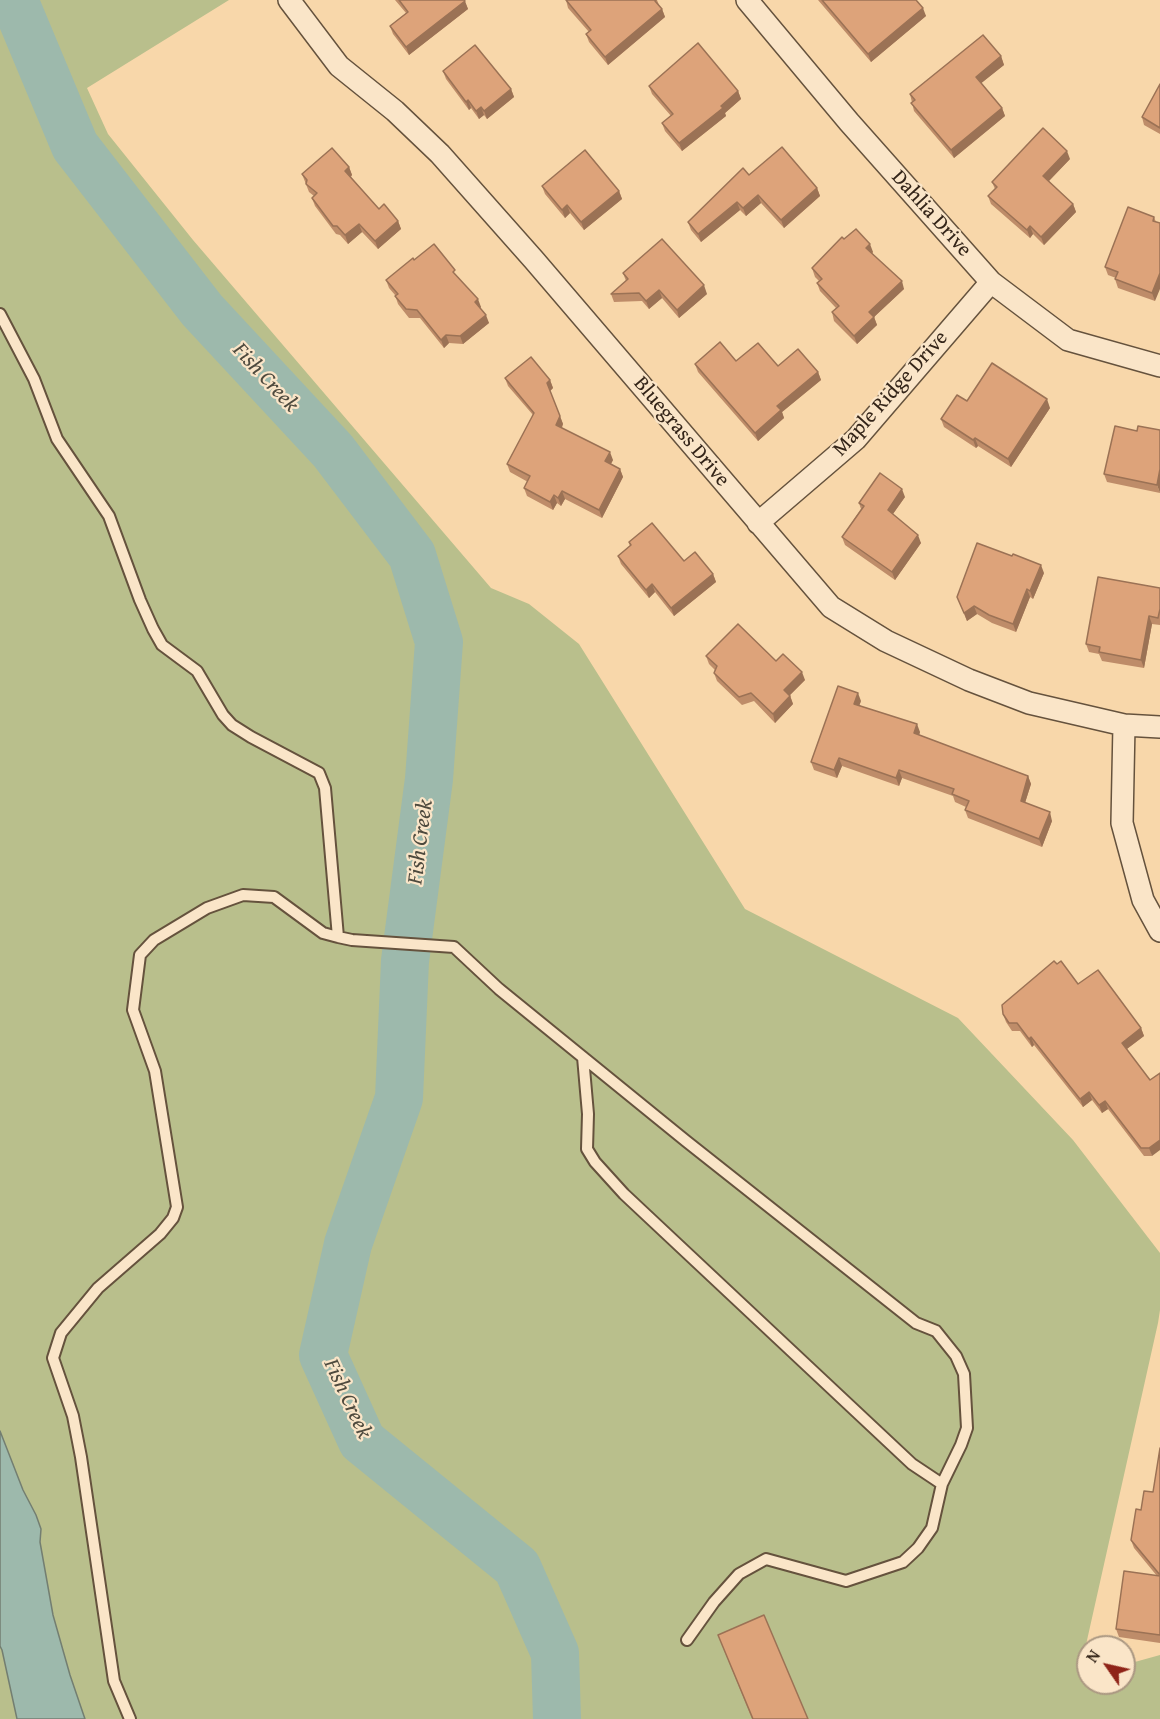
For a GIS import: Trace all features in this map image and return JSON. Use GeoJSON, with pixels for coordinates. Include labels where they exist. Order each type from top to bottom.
{"type":"FeatureCollection","features":[{"type":"Feature","properties":{"kind":"street","name":"Bluegrass Drive"},"geometry":{"type":"LineString","coordinates":[[289,0],[339,66],[394,111],[440,154],[534,260],[831,607],[886,641],[969,680],[1029,703],[1124,725],[1160,727]]}},
{"type":"Feature","properties":{"kind":"street","name":"Dahlia Drive"},"geometry":{"type":"LineString","coordinates":[[747,0],[849,122],[991,282],[1068,340],[1160,366]]}},
{"type":"Feature","properties":{"kind":"street","name":"Maple Ridge Drive"},"geometry":{"type":"LineString","coordinates":[[758,524],[856,439],[991,282]]}},
{"type":"Feature","properties":{"kind":"street"},"geometry":{"type":"LineString","coordinates":[[1124,725],[1122,823],[1143,900],[1160,931]]}},
{"type":"Feature","properties":{"kind":"lane"},"geometry":{"type":"LineString","coordinates":[[0,314],[34,379],[57,440],[109,516],[140,600],[162,645],[197,671],[223,715],[232,725],[319,772],[325,788],[338,937]]}},
{"type":"Feature","properties":{"kind":"lane"},"geometry":{"type":"LineString","coordinates":[[130,1719],[114,1681],[81,1457],[73,1416],[53,1358],[61,1333],[98,1288],[160,1234],[173,1218],[177,1206],[155,1071],[133,1010],[140,955],[154,940],[207,908],[243,895],[274,897],[322,933],[338,937],[454,947],[499,989],[915,1323],[936,1331],[956,1356],[964,1374],[967,1428],[942,1484],[932,1528],[918,1548],[903,1562],[846,1581],[766,1559],[739,1574],[714,1602],[687,1641]]}},
{"type":"Feature","properties":{"kind":"lane"},"geometry":{"type":"LineString","coordinates":[[583,1057],[588,1114],[587,1149],[595,1162],[624,1194],[912,1464],[942,1484]]}},
{"type":"Feature","properties":{"kind":"green space"},"geometry":{"type":"Polygon","coordinates":[[[0,0],[229,0],[87,88],[108,134],[193,240],[491,588],[529,604],[579,644],[745,909],[958,1018],[1073,1140],[1160,1253],[1158,1323],[1088,1635],[1076,1635],[1076,1695],[1136,1695],[1136,1662],[1160,1655],[1160,1719],[0,1719],[0,0]]]}},
{"type":"Feature","properties":{"kind":"shaded area"},"geometry":{"type":"Polygon","coordinates":[[[0,1431],[41,1529],[40,1542],[53,1615],[85,1719],[17,1719],[0,1646],[0,1431]]]}},
{"type":"Feature","properties":{"kind":"building"},"geometry":{"type":"Polygon","coordinates":[[[399,0],[465,1],[406,47],[390,26],[408,12],[399,0]]]}},
{"type":"Feature","properties":{"kind":"building"},"geometry":{"type":"Polygon","coordinates":[[[566,0],[656,0],[662,9],[605,57],[586,34],[591,30],[566,0]]]}},
{"type":"Feature","properties":{"kind":"building"},"geometry":{"type":"Polygon","coordinates":[[[822,0],[916,0],[923,8],[868,54],[822,0]]]}},
{"type":"Feature","properties":{"kind":"building"},"geometry":{"type":"Polygon","coordinates":[[[983,35],[1001,56],[976,77],[1002,108],[951,150],[911,103],[915,100],[910,94],[983,35]]]}},
{"type":"Feature","properties":{"kind":"building"},"geometry":{"type":"Polygon","coordinates":[[[698,43],[738,91],[721,106],[723,108],[679,143],[662,123],[673,114],[649,86],[698,43]]]}},
{"type":"Feature","properties":{"kind":"building"},"geometry":{"type":"Polygon","coordinates":[[[475,45],[511,89],[484,111],[481,107],[476,111],[468,100],[466,102],[443,71],[475,45]]]}},
{"type":"Feature","properties":{"kind":"building"},"geometry":{"type":"Polygon","coordinates":[[[1160,84],[1160,128],[1142,117],[1160,84]]]}},
{"type":"Feature","properties":{"kind":"building"},"geometry":{"type":"Polygon","coordinates":[[[1043,128],[1067,151],[1043,176],[1073,204],[1041,237],[1030,226],[1027,230],[988,196],[997,187],[992,182],[1043,128]]]}},
{"type":"Feature","properties":{"kind":"building"},"geometry":{"type":"Polygon","coordinates":[[[782,147],[817,188],[781,220],[758,195],[743,208],[737,202],[698,234],[688,222],[743,168],[749,175],[782,147]]]}},
{"type":"Feature","properties":{"kind":"building"},"geometry":{"type":"Polygon","coordinates":[[[332,148],[349,167],[345,171],[379,209],[384,204],[398,221],[375,241],[359,224],[345,235],[337,226],[333,226],[312,198],[317,193],[306,184],[307,180],[302,174],[332,148]]]}},
{"type":"Feature","properties":{"kind":"building"},"geometry":{"type":"Polygon","coordinates":[[[585,150],[619,191],[581,222],[567,205],[562,210],[542,186],[585,150]]]}},
{"type":"Feature","properties":{"kind":"building"},"geometry":{"type":"Polygon","coordinates":[[[1128,207],[1154,217],[1153,221],[1160,223],[1160,273],[1152,293],[1115,279],[1118,272],[1105,267],[1128,207]]]}},
{"type":"Feature","properties":{"kind":"building"},"geometry":{"type":"Polygon","coordinates":[[[856,229],[870,244],[866,248],[902,281],[869,312],[874,317],[854,336],[832,312],[839,306],[817,283],[822,279],[812,268],[842,237],[844,239],[856,229]]]}},
{"type":"Feature","properties":{"kind":"building"},"geometry":{"type":"Polygon","coordinates":[[[662,239],[704,285],[677,310],[659,290],[646,301],[639,293],[611,294],[628,279],[623,273],[662,239]]]}},
{"type":"Feature","properties":{"kind":"building"},"geometry":{"type":"Polygon","coordinates":[[[434,244],[455,270],[453,272],[478,299],[475,302],[486,315],[460,336],[446,335],[441,340],[417,310],[406,309],[395,296],[398,294],[386,280],[434,244]]]}},
{"type":"Feature","properties":{"kind":"building"},"geometry":{"type":"Polygon","coordinates":[[[720,342],[736,361],[758,343],[778,366],[798,349],[818,372],[777,406],[781,410],[755,433],[695,364],[720,342]]]}},
{"type":"Feature","properties":{"kind":"building"},"geometry":{"type":"Polygon","coordinates":[[[531,357],[550,380],[547,383],[560,416],[556,425],[610,452],[605,461],[620,469],[599,510],[562,491],[558,498],[554,495],[550,502],[524,488],[530,476],[507,464],[534,413],[505,378],[531,357]]]}},
{"type":"Feature","properties":{"kind":"building"},"geometry":{"type":"Polygon","coordinates":[[[992,363],[1047,399],[1008,459],[941,419],[957,395],[967,401],[992,363]]]}},
{"type":"Feature","properties":{"kind":"building"},"geometry":{"type":"Polygon","coordinates":[[[1115,426],[1137,431],[1138,426],[1160,430],[1160,469],[1157,485],[1104,474],[1115,426]]]}},
{"type":"Feature","properties":{"kind":"building"},"geometry":{"type":"Polygon","coordinates":[[[880,473],[902,489],[888,510],[918,535],[892,572],[842,537],[864,506],[859,503],[880,473]]]}},
{"type":"Feature","properties":{"kind":"building"},"geometry":{"type":"Polygon","coordinates":[[[652,523],[684,561],[695,552],[713,574],[671,608],[652,584],[646,590],[618,556],[631,545],[629,542],[652,523]]]}},
{"type":"Feature","properties":{"kind":"building"},"geometry":{"type":"Polygon","coordinates":[[[977,543],[1041,565],[1030,591],[1027,589],[1013,624],[989,615],[974,606],[964,613],[957,597],[977,543]]]}},
{"type":"Feature","properties":{"kind":"building"},"geometry":{"type":"Polygon","coordinates":[[[1098,577],[1160,588],[1158,618],[1149,616],[1141,660],[1099,652],[1100,647],[1086,644],[1098,577]]]}},
{"type":"Feature","properties":{"kind":"building"},"geometry":{"type":"Polygon","coordinates":[[[738,624],[776,661],[783,654],[802,672],[784,690],[790,696],[773,714],[751,693],[739,697],[714,673],[717,666],[706,656],[738,624]]]}},
{"type":"Feature","properties":{"kind":"building"},"geometry":{"type":"Polygon","coordinates":[[[838,686],[858,693],[854,704],[917,724],[914,733],[1028,776],[1021,801],[1050,812],[1039,839],[965,810],[969,801],[952,794],[954,789],[899,770],[896,778],[839,758],[834,770],[811,762],[838,686]]]}},
{"type":"Feature","properties":{"kind":"building"},"geometry":{"type":"Polygon","coordinates":[[[1054,961],[1057,964],[1061,961],[1078,984],[1098,970],[1141,1028],[1122,1043],[1150,1080],[1160,1073],[1160,1140],[1149,1148],[1141,1148],[1105,1101],[1099,1105],[1089,1092],[1080,1099],[1031,1037],[1029,1039],[1017,1023],[1009,1023],[1003,1014],[1002,1005],[1054,961]]]}},
{"type":"Feature","properties":{"kind":"building"},"geometry":{"type":"Polygon","coordinates":[[[1160,1448],[1160,1575],[1131,1540],[1136,1509],[1141,1510],[1144,1491],[1153,1492],[1160,1448]]]}},
{"type":"Feature","properties":{"kind":"building"},"geometry":{"type":"Polygon","coordinates":[[[1124,1571],[1160,1576],[1160,1635],[1116,1629],[1124,1571]]]}},
{"type":"Feature","properties":{"kind":"building"},"geometry":{"type":"Polygon","coordinates":[[[764,1615],[808,1719],[753,1719],[718,1635],[764,1615]]]}},
{"type":"Feature","properties":{"kind":"waterway","name":"Fish Creek"},"geometry":{"type":"LineString","coordinates":[[14,0],[75,146],[202,310],[333,451],[412,555],[439,642],[429,779],[405,961],[399,1098],[348,1244],[323,1355],[362,1441],[517,1567],[555,1653],[557,1719]]}}]}
